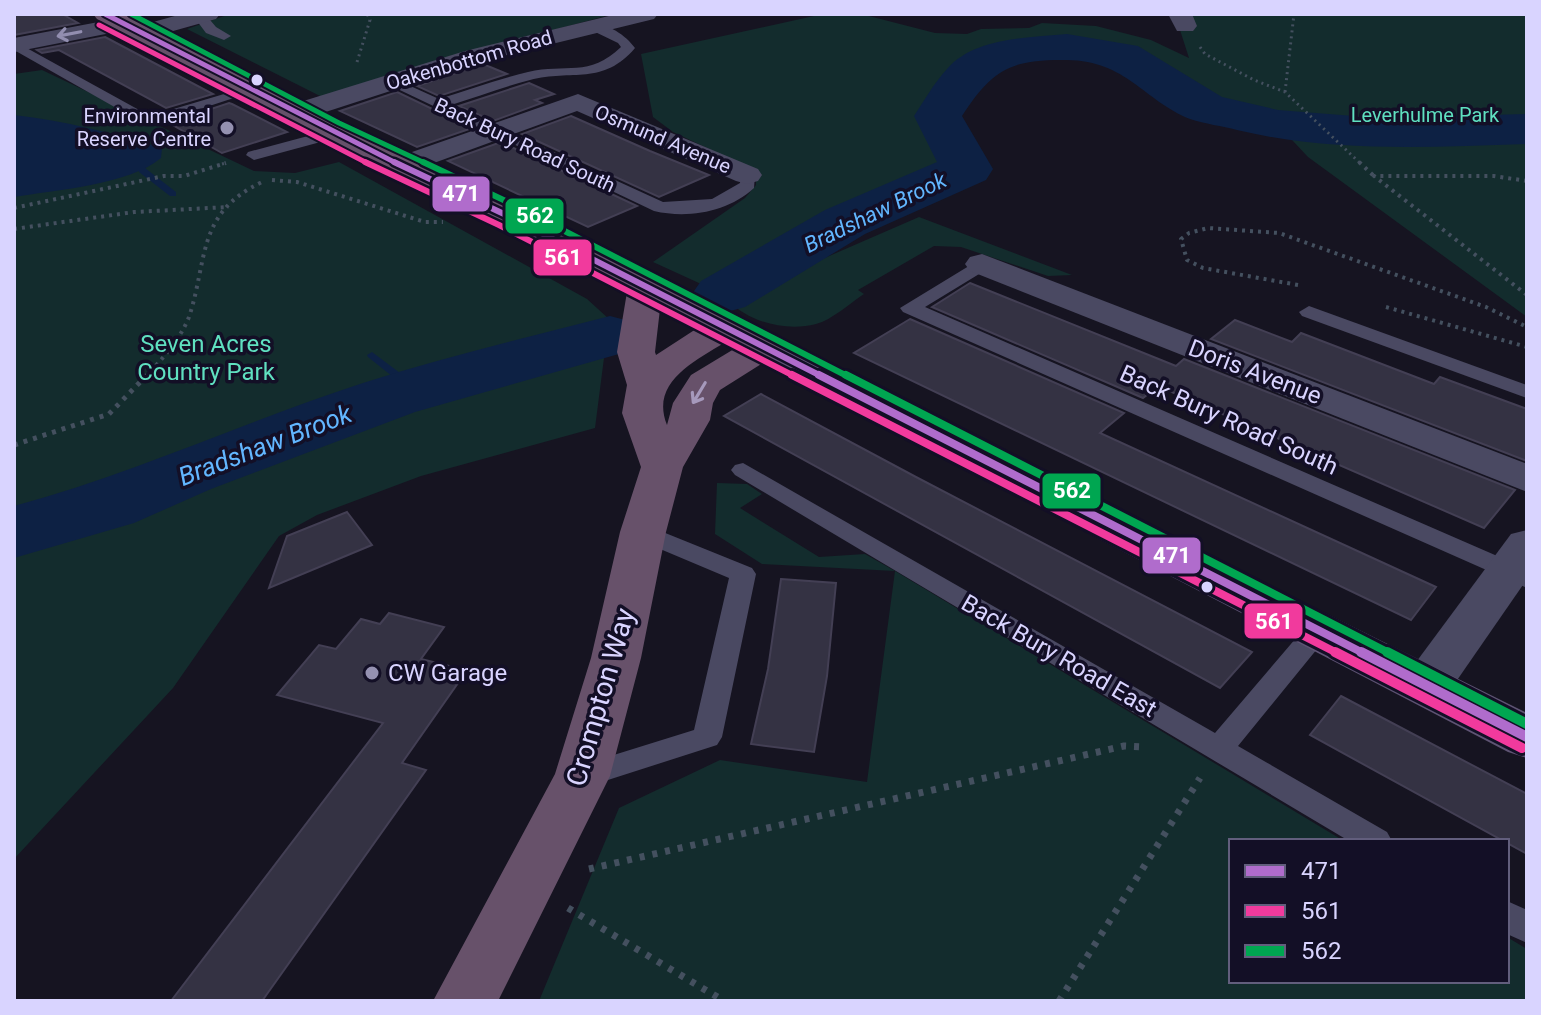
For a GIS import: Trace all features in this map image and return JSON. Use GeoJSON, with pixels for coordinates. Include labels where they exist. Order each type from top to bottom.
{"type":"FeatureCollection","features":[{"type":"Feature","properties":{"kind":"highway"},"geometry":{"type":"LineString","coordinates":[[124,24],[334,134],[504,214],[742,338]]}},
{"type":"Feature","properties":{"kind":"highway"},"geometry":{"type":"LineString","coordinates":[[645,288],[636,352],[646,385],[642,413],[662,467]]}},
{"type":"Feature","properties":{"kind":"highway"},"geometry":{"type":"LineString","coordinates":[[646,385],[676,357],[742,338]]}},
{"type":"Feature","properties":{"kind":"highway","name":"Crompton Way"},"geometry":{"type":"LineString","coordinates":[[465,1001],[582,776],[616,658],[643,532],[662,467],[690,420],[693,403],[705,383],[742,338]]}},
{"type":"Feature","properties":{"kind":"main road"},"geometry":{"type":"LineString","coordinates":[[742,338],[1527,737]]}},
{"type":"Feature","properties":{"kind":"street"},"geometry":{"type":"LineString","coordinates":[[14,45],[124,24],[204,15]]}},
{"type":"Feature","properties":{"kind":"street","name":"Oakenbottom Road"},"geometry":{"type":"LineString","coordinates":[[294,113],[474,56],[619,18]]}},
{"type":"Feature","properties":{"kind":"street","name":"Osmund Avenue"},"geometry":{"type":"LineString","coordinates":[[497,131],[578,102],[747,175]]}},
{"type":"Feature","properties":{"kind":"street"},"geometry":{"type":"LineString","coordinates":[[402,165],[497,131]]}},
{"type":"Feature","properties":{"kind":"street","name":"Doris Avenue"},"geometry":{"type":"LineString","coordinates":[[982,264],[1527,479]]}},
{"type":"Feature","properties":{"kind":"street"},"geometry":{"type":"LineString","coordinates":[[1426,686],[1521,565]]}},
{"type":"Feature","properties":{"kind":"lane"},"geometry":{"type":"LineString","coordinates":[[204,15],[211,30],[224,36]]}},
{"type":"Feature","properties":{"kind":"lane"},"geometry":{"type":"LineString","coordinates":[[438,104],[519,78],[595,70],[610,65],[628,48],[623,40],[619,18]]}},
{"type":"Feature","properties":{"kind":"lane"},"geometry":{"type":"LineString","coordinates":[[14,45],[148,121],[251,90]]}},
{"type":"Feature","properties":{"kind":"lane","name":"Back Bury Road South"},"geometry":{"type":"LineString","coordinates":[[390,82],[660,207],[683,210],[726,201],[739,194],[748,184],[747,175]]}},
{"type":"Feature","properties":{"kind":"lane"},"geometry":{"type":"LineString","coordinates":[[254,155],[334,134]]}},
{"type":"Feature","properties":{"kind":"lane","name":"Back Bury Road South"},"geometry":{"type":"LineString","coordinates":[[982,264],[910,308],[1521,565]]}},
{"type":"Feature","properties":{"kind":"lane"},"geometry":{"type":"LineString","coordinates":[[1309,312],[1527,392]]}},
{"type":"Feature","properties":{"kind":"lane","name":"Back Bury Road East"},"geometry":{"type":"LineString","coordinates":[[743,470],[1373,839]]}},
{"type":"Feature","properties":{"kind":"lane"},"geometry":{"type":"LineString","coordinates":[[582,776],[707,737],[743,574],[643,532]]}},
{"type":"Feature","properties":{"kind":"lane"},"geometry":{"type":"LineString","coordinates":[[1218,750],[1317,631]]}},
{"type":"Feature","properties":{"kind":"lane"},"geometry":{"type":"LineString","coordinates":[[1509,917],[1527,928]]}},
{"type":"Feature","properties":{"kind":"path"},"geometry":{"type":"LineString","coordinates":[[347,96],[370,20],[367,14]]}},
{"type":"Feature","properties":{"kind":"path"},"geometry":{"type":"LineString","coordinates":[[1285,92],[1294,14]]}},
{"type":"Feature","properties":{"kind":"path"},"geometry":{"type":"LineString","coordinates":[[1183,20],[1205,54],[1254,80],[1285,92],[1374,176],[1527,295]]}},
{"type":"Feature","properties":{"kind":"path"},"geometry":{"type":"LineString","coordinates":[[14,208],[164,176],[184,176],[254,155]]}},
{"type":"Feature","properties":{"kind":"path"},"geometry":{"type":"LineString","coordinates":[[1374,176],[1494,176],[1527,181]]}},
{"type":"Feature","properties":{"kind":"path"},"geometry":{"type":"LineString","coordinates":[[14,445],[109,414],[158,364],[188,319],[207,234],[250,186],[284,180],[425,222],[504,214]]}},
{"type":"Feature","properties":{"kind":"path"},"geometry":{"type":"LineString","coordinates":[[14,229],[134,212],[230,207]]}},
{"type":"Feature","properties":{"kind":"path"},"geometry":{"type":"LineString","coordinates":[[1305,286],[1203,268],[1187,260],[1181,239],[1189,233],[1208,228],[1279,233],[1486,307],[1527,327]]}},
{"type":"Feature","properties":{"kind":"path"},"geometry":{"type":"LineString","coordinates":[[1377,304],[1527,347]]}},
{"type":"Feature","properties":{"kind":"path"},"geometry":{"type":"LineString","coordinates":[[526,883],[1124,746],[1218,750],[1059,1001]]}},
{"type":"Feature","properties":{"kind":"path"},"geometry":{"type":"LineString","coordinates":[[526,883],[724,1001]]}},
{"type":"Feature","properties":{"kind":"green space"},"geometry":{"type":"Polygon","coordinates":[[[230,14],[606,16],[459,55],[324,98],[187,29],[230,14]]]}},
{"type":"Feature","properties":{"kind":"green space","name":"Leverhulme Park"},"geometry":{"type":"Polygon","coordinates":[[[823,14],[861,14],[935,33],[967,34],[981,29],[1029,28],[1042,23],[1096,26],[1151,40],[1189,58],[1180,30],[1194,30],[1189,14],[1527,14],[1527,317],[1308,157],[1278,125],[1206,108],[1122,55],[1067,47],[1010,53],[983,62],[964,77],[938,116],[967,169],[845,222],[723,294],[653,262],[745,198],[756,185],[756,171],[673,132],[653,117],[641,54],[823,14]]]}},
{"type":"Feature","properties":{"kind":"green space","name":"Seven Acres Country Park"},"geometry":{"type":"Polygon","coordinates":[[[42,70],[254,171],[295,173],[339,162],[587,299],[609,319],[595,428],[421,476],[317,515],[279,536],[173,688],[14,859],[14,74],[42,70]]]}},
{"type":"Feature","properties":{"kind":"green space"},"geometry":{"type":"Polygon","coordinates":[[[919,217],[1072,275],[1048,276],[961,247],[934,246],[858,290],[864,294],[835,315],[816,324],[792,327],[768,323],[746,314],[728,300],[919,217]]]}},
{"type":"Feature","properties":{"kind":"green space"},"geometry":{"type":"Polygon","coordinates":[[[717,483],[747,484],[762,494],[740,508],[819,557],[865,554],[895,571],[762,564],[715,534],[717,483]]]}},
{"type":"Feature","properties":{"kind":"green space"},"geometry":{"type":"Polygon","coordinates":[[[895,571],[1341,839],[1229,839],[1229,983],[1509,983],[1509,938],[1527,949],[1527,1001],[539,1001],[619,808],[720,760],[867,782],[895,571]]]}},
{"type":"Feature","properties":{"kind":"water"},"geometry":{"type":"Polygon","coordinates":[[[14,115],[70,124],[162,148],[161,158],[147,167],[111,180],[14,197],[14,115]]]}},
{"type":"Feature","properties":{"kind":"building"},"geometry":{"type":"Polygon","coordinates":[[[14,14],[62,14],[78,23],[14,35],[14,14]]]}},
{"type":"Feature","properties":{"kind":"building"},"geometry":{"type":"Polygon","coordinates":[[[105,37],[213,94],[166,108],[59,50],[42,53],[37,50],[105,37]]]}},
{"type":"Feature","properties":{"kind":"building"},"geometry":{"type":"Polygon","coordinates":[[[483,64],[507,74],[439,96],[417,86],[483,64]]]}},
{"type":"Feature","properties":{"kind":"building"},"geometry":{"type":"Polygon","coordinates":[[[529,83],[554,94],[535,100],[542,103],[493,121],[459,106],[529,83]]]}},
{"type":"Feature","properties":{"kind":"building"},"geometry":{"type":"Polygon","coordinates":[[[397,92],[472,128],[417,147],[340,111],[397,92]]]}},
{"type":"Feature","properties":{"kind":"building","name":"Environmental Reserve Centre"},"geometry":{"type":"Polygon","coordinates":[[[229,103],[287,132],[222,153],[169,123],[229,103]]]}},
{"type":"Feature","properties":{"kind":"building"},"geometry":{"type":"Polygon","coordinates":[[[571,116],[709,175],[659,197],[522,134],[571,116]]]}},
{"type":"Feature","properties":{"kind":"building"},"geometry":{"type":"Polygon","coordinates":[[[501,142],[637,206],[588,227],[448,161],[501,142]]]}},
{"type":"Feature","properties":{"kind":"building"},"geometry":{"type":"Polygon","coordinates":[[[970,283],[1176,366],[1184,359],[1515,490],[1484,528],[1158,386],[1143,398],[932,307],[970,283]]]}},
{"type":"Feature","properties":{"kind":"building"},"geometry":{"type":"Polygon","coordinates":[[[910,319],[1124,413],[1100,433],[1436,587],[1411,620],[854,353],[910,319]]]}},
{"type":"Feature","properties":{"kind":"building"},"geometry":{"type":"Polygon","coordinates":[[[1235,320],[1292,342],[1301,333],[1434,384],[1440,377],[1527,409],[1527,461],[1211,339],[1235,320]]]}},
{"type":"Feature","properties":{"kind":"building"},"geometry":{"type":"Polygon","coordinates":[[[761,394],[1252,652],[1220,688],[724,416],[761,394]]]}},
{"type":"Feature","properties":{"kind":"building"},"geometry":{"type":"Polygon","coordinates":[[[347,512],[372,545],[269,588],[287,536],[347,512]]]}},
{"type":"Feature","properties":{"kind":"building"},"geometry":{"type":"Polygon","coordinates":[[[781,579],[836,583],[827,676],[814,752],[751,744],[768,669],[781,579]]]}},
{"type":"Feature","properties":{"kind":"building"},"geometry":{"type":"Polygon","coordinates":[[[389,613],[444,627],[421,659],[453,667],[445,679],[458,683],[402,763],[426,770],[262,1001],[171,1001],[383,723],[277,695],[319,645],[336,649],[361,619],[380,624],[389,613]]]}},
{"type":"Feature","properties":{"kind":"building"},"geometry":{"type":"Polygon","coordinates":[[[1341,696],[1527,794],[1527,854],[1509,844],[1509,839],[1500,839],[1310,735],[1341,696]]]}},
{"type":"Feature","properties":{"kind":"waterway","name":"Bradshaw Brook"},"geometry":{"type":"LineString","coordinates":[[723,294],[845,222],[967,169],[938,116],[964,77],[983,62],[1010,53],[1067,47],[1122,55],[1206,108],[1278,125],[1379,133],[1527,129]]}},
{"type":"Feature","properties":{"kind":"waterway"},"geometry":{"type":"LineString","coordinates":[[142,170],[173,194]]}},
{"type":"Feature","properties":{"kind":"waterway","name":"Bradshaw Brook"},"geometry":{"type":"LineString","coordinates":[[14,532],[106,506],[184,473],[390,397],[610,336]]}},
{"type":"Feature","properties":{"kind":"waterway"},"geometry":{"type":"LineString","coordinates":[[372,355],[416,390]]}},
{"type":"Feature","properties":{"kind":"transit line","name":"471"},"geometry":{"type":"LineString","coordinates":[[105,14],[334,134],[504,214],[1527,737]]}},
{"type":"Feature","properties":{"kind":"transit line","name":"562"},"geometry":{"type":"LineString","coordinates":[[131,14],[339,123],[510,203],[1527,724]]}},
{"type":"Feature","properties":{"kind":"transit line","name":"561"},"geometry":{"type":"LineString","coordinates":[[99,25],[328,145],[499,225],[1522,748]]}},
{"type":"Feature","properties":{"kind":"place","name":"Environmental Reserve Centre"},"geometry":{"type":"Point","coordinates":[227,128]}},
{"type":"Feature","properties":{"kind":"place","name":"CW Garage"},"geometry":{"type":"Point","coordinates":[372,673]}}]}
